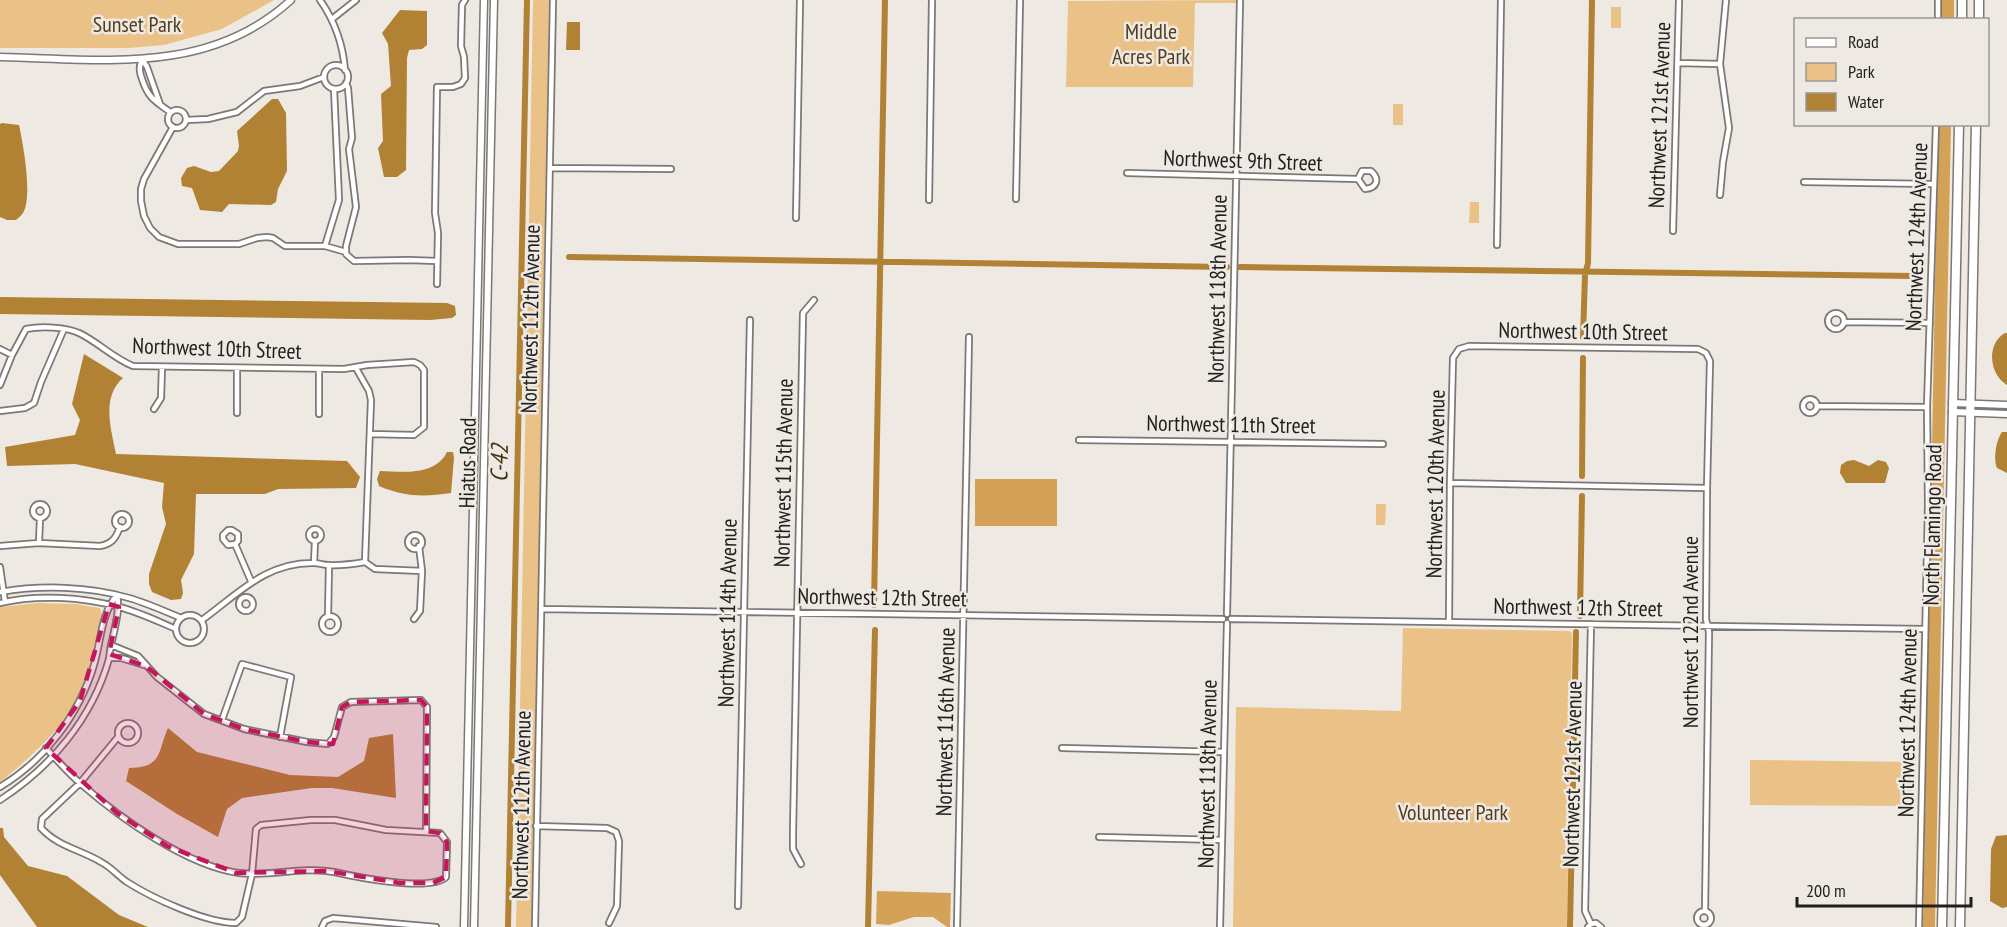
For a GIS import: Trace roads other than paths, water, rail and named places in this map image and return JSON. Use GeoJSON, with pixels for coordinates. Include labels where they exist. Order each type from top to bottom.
{"type":"FeatureCollection","features":[{"type":"Feature","properties":{"kind":"highway"},"geometry":{"type":"LineString","coordinates":[[1962,0],[1962,18]]}},
{"type":"Feature","properties":{"kind":"highway"},"geometry":{"type":"LineString","coordinates":[[1978,18],[1979,0]]}},
{"type":"Feature","properties":{"kind":"highway","name":"North Flamingo Road"},"geometry":{"type":"LineString","coordinates":[[1942,927],[1959,126]]}},
{"type":"Feature","properties":{"kind":"highway","name":"North Flamingo Road"},"geometry":{"type":"LineString","coordinates":[[1960,927],[1976,126]]}},
{"type":"Feature","properties":{"kind":"main road"},"geometry":{"type":"LineString","coordinates":[[0,57],[142,59],[173,57],[216,45],[254,27],[291,0]]}},
{"type":"Feature","properties":{"kind":"main road","name":"Hiatus Road"},"geometry":{"type":"LineString","coordinates":[[464,927],[484,0]]}},
{"type":"Feature","properties":{"kind":"main road","name":"Hiatus Road"},"geometry":{"type":"LineString","coordinates":[[474,927],[494,0]]}},
{"type":"Feature","properties":{"kind":"main road"},"geometry":{"type":"LineString","coordinates":[[1952,408],[2007,405]]}},
{"type":"Feature","properties":{"kind":"main road"},"geometry":{"type":"LineString","coordinates":[[1969,408],[2007,414]]}},
{"type":"Feature","properties":{"kind":"street"},"geometry":{"type":"LineString","coordinates":[[320,0],[332,19],[348,76],[341,88],[334,89],[327,85],[324,77],[326,70],[332,66],[339,66],[345,70]]}},
{"type":"Feature","properties":{"kind":"street"},"geometry":{"type":"LineString","coordinates":[[332,19],[356,0]]}},
{"type":"Feature","properties":{"kind":"street"},"geometry":{"type":"LineString","coordinates":[[437,284],[438,233],[435,213],[437,87],[453,87],[461,84],[465,78],[465,57],[461,46],[462,5],[465,0]]}},
{"type":"Feature","properties":{"kind":"street","name":"Northwest 112th Avenue"},"geometry":{"type":"LineString","coordinates":[[535,927],[553,0]]}},
{"type":"Feature","properties":{"kind":"street"},"geometry":{"type":"LineString","coordinates":[[796,218],[800,0]]}},
{"type":"Feature","properties":{"kind":"street"},"geometry":{"type":"LineString","coordinates":[[929,200],[932,0]]}},
{"type":"Feature","properties":{"kind":"street"},"geometry":{"type":"LineString","coordinates":[[1016,199],[1020,0]]}},
{"type":"Feature","properties":{"kind":"street","name":"Northwest 118th Avenue"},"geometry":{"type":"LineString","coordinates":[[1220,927],[1240,0]]}},
{"type":"Feature","properties":{"kind":"street"},"geometry":{"type":"LineString","coordinates":[[1497,245],[1501,0]]}},
{"type":"Feature","properties":{"kind":"street","name":"Northwest 121st Avenue"},"geometry":{"type":"LineString","coordinates":[[1673,231],[1679,0]]}},
{"type":"Feature","properties":{"kind":"street"},"geometry":{"type":"LineString","coordinates":[[1720,195],[1729,128],[1720,64],[1726,0]]}},
{"type":"Feature","properties":{"kind":"street"},"geometry":{"type":"LineString","coordinates":[[1938,0],[1938,18]]}},
{"type":"Feature","properties":{"kind":"street"},"geometry":{"type":"LineString","coordinates":[[142,59],[138,68],[146,93],[170,112],[180,110],[186,120]]}},
{"type":"Feature","properties":{"kind":"street"},"geometry":{"type":"LineString","coordinates":[[142,59],[160,104]]}},
{"type":"Feature","properties":{"kind":"street"},"geometry":{"type":"LineString","coordinates":[[1678,63],[1720,64]]}},
{"type":"Feature","properties":{"kind":"street"},"geometry":{"type":"LineString","coordinates":[[173,127],[180,127],[186,120],[208,119],[237,112],[264,91],[300,86],[324,77]]}},
{"type":"Feature","properties":{"kind":"street"},"geometry":{"type":"LineString","coordinates":[[346,83],[351,135],[349,150],[356,207],[346,252]]}},
{"type":"Feature","properties":{"kind":"street"},"geometry":{"type":"LineString","coordinates":[[325,246],[339,200],[334,89]]}},
{"type":"Feature","properties":{"kind":"street"},"geometry":{"type":"LineString","coordinates":[[170,112],[168,119],[173,127]]}},
{"type":"Feature","properties":{"kind":"street","name":"Northwest 124th Avenue"},"geometry":{"type":"LineString","coordinates":[[1919,927],[1927,407],[1936,126]]}},
{"type":"Feature","properties":{"kind":"street"},"geometry":{"type":"LineString","coordinates":[[173,127],[144,179],[141,189],[144,216],[150,228],[159,237],[174,243],[239,244],[267,237],[285,246],[325,246],[346,252],[354,261],[437,261]]}},
{"type":"Feature","properties":{"kind":"street"},"geometry":{"type":"LineString","coordinates":[[550,168],[671,169]]}},
{"type":"Feature","properties":{"kind":"street","name":"Northwest 9th Street"},"geometry":{"type":"LineString","coordinates":[[1362,171],[1371,171],[1376,175],[1377,180],[1376,185],[1365,189],[1358,180],[1362,171]]}},
{"type":"Feature","properties":{"kind":"street","name":"Northwest 9th Street"},"geometry":{"type":"LineString","coordinates":[[1127,173],[1358,180]]}},
{"type":"Feature","properties":{"kind":"street"},"geometry":{"type":"LineString","coordinates":[[1804,182],[1933,184]]}},
{"type":"Feature","properties":{"kind":"street","name":"Northwest 115th Avenue"},"geometry":{"type":"LineString","coordinates":[[801,864],[793,849],[793,832],[803,313],[813,300]]}},
{"type":"Feature","properties":{"kind":"street","name":"Northwest 114th Avenue"},"geometry":{"type":"LineString","coordinates":[[738,906],[750,320]]}},
{"type":"Feature","properties":{"kind":"street"},"geometry":{"type":"LineString","coordinates":[[1844,321],[1930,322]]}},
{"type":"Feature","properties":{"kind":"street","name":"Northwest 10th Street"},"geometry":{"type":"LineString","coordinates":[[12,355],[26,329],[33,328],[78,332],[121,361],[133,366],[319,369],[414,362],[420,365],[424,370],[424,427],[414,435],[370,434]]}},
{"type":"Feature","properties":{"kind":"street"},"geometry":{"type":"LineString","coordinates":[[0,411],[25,408],[34,402],[40,382],[64,329]]}},
{"type":"Feature","properties":{"kind":"street","name":"Northwest 116th Avenue"},"geometry":{"type":"LineString","coordinates":[[957,927],[969,337]]}},
{"type":"Feature","properties":{"kind":"street","name":"Northwest 10th Street"},"geometry":{"type":"LineString","coordinates":[[1459,349],[1469,346],[1698,349],[1706,353]]}},
{"type":"Feature","properties":{"kind":"street"},"geometry":{"type":"LineString","coordinates":[[0,349],[12,355],[0,385]]}},
{"type":"Feature","properties":{"kind":"street","name":"Northwest 120th Avenue"},"geometry":{"type":"LineString","coordinates":[[1449,622],[1454,358],[1459,349]]}},
{"type":"Feature","properties":{"kind":"street","name":"Northwest 122nd Avenue"},"geometry":{"type":"LineString","coordinates":[[1705,912],[1707,488],[1710,361],[1706,353]]}},
{"type":"Feature","properties":{"kind":"street"},"geometry":{"type":"LineString","coordinates":[[154,409],[161,398],[162,368]]}},
{"type":"Feature","properties":{"kind":"street"},"geometry":{"type":"LineString","coordinates":[[237,368],[237,413]]}},
{"type":"Feature","properties":{"kind":"street"},"geometry":{"type":"LineString","coordinates":[[356,368],[369,391],[371,400],[365,562]]}},
{"type":"Feature","properties":{"kind":"street"},"geometry":{"type":"LineString","coordinates":[[319,369],[319,414]]}},
{"type":"Feature","properties":{"kind":"street"},"geometry":{"type":"LineString","coordinates":[[1817,406],[1927,407]]}},
{"type":"Feature","properties":{"kind":"street","name":"Northwest 11th Street"},"geometry":{"type":"LineString","coordinates":[[1079,440],[1383,444]]}},
{"type":"Feature","properties":{"kind":"street"},"geometry":{"type":"LineString","coordinates":[[1450,483],[1707,488]]}},
{"type":"Feature","properties":{"kind":"street"},"geometry":{"type":"LineString","coordinates":[[39,543],[40,518]]}},
{"type":"Feature","properties":{"kind":"street"},"geometry":{"type":"LineString","coordinates":[[0,546],[39,543],[108,545],[116,537],[120,527]]}},
{"type":"Feature","properties":{"kind":"street"},"geometry":{"type":"LineString","coordinates":[[314,563],[315,541]]}},
{"type":"Feature","properties":{"kind":"street"},"geometry":{"type":"LineString","coordinates":[[235,544],[251,581]]}},
{"type":"Feature","properties":{"kind":"street"},"geometry":{"type":"LineString","coordinates":[[414,619],[420,611],[422,571],[419,546]]}},
{"type":"Feature","properties":{"kind":"street"},"geometry":{"type":"LineString","coordinates":[[202,620],[238,594],[251,581],[275,569],[314,563],[344,565],[365,562],[375,569],[422,571]]}},
{"type":"Feature","properties":{"kind":"street"},"geometry":{"type":"LineString","coordinates":[[328,615],[329,565]]}},
{"type":"Feature","properties":{"kind":"street"},"geometry":{"type":"LineString","coordinates":[[0,567],[2,602],[65,599],[109,604],[176,628]]}},
{"type":"Feature","properties":{"kind":"street"},"geometry":{"type":"LineString","coordinates":[[2,592],[29,588],[67,588],[128,597],[181,618],[194,615],[202,620],[204,635],[195,643],[184,642],[176,634],[181,618]]}},
{"type":"Feature","properties":{"kind":"street"},"geometry":{"type":"LineString","coordinates":[[238,594],[242,599]]}},
{"type":"Feature","properties":{"kind":"street"},"geometry":{"type":"LineString","coordinates":[[0,787],[28,767],[66,725],[80,701],[94,666],[109,604],[117,595]]}},
{"type":"Feature","properties":{"kind":"street"},"geometry":{"type":"LineString","coordinates":[[0,800],[24,783],[54,756],[76,730],[96,694],[109,658],[119,607],[117,595]]}},
{"type":"Feature","properties":{"kind":"street","name":"Northwest 12th Street"},"geometry":{"type":"LineString","coordinates":[[541,609],[1925,629]]}},
{"type":"Feature","properties":{"kind":"street","name":"Northwest 121st Avenue"},"geometry":{"type":"LineString","coordinates":[[1589,925],[1585,911],[1591,624]]}},
{"type":"Feature","properties":{"kind":"street"},"geometry":{"type":"LineString","coordinates":[[111,645],[138,656],[146,666],[204,714],[244,729],[280,737],[328,744],[334,737],[342,707],[351,702],[421,700],[427,707],[426,831]]}},
{"type":"Feature","properties":{"kind":"street"},"geometry":{"type":"LineString","coordinates":[[109,658],[121,658],[146,666]]}},
{"type":"Feature","properties":{"kind":"street"},"geometry":{"type":"LineString","coordinates":[[222,720],[242,664],[291,677],[280,737]]}},
{"type":"Feature","properties":{"kind":"street"},"geometry":{"type":"LineString","coordinates":[[46,748],[80,783],[117,813],[167,846],[216,868],[252,874],[327,871],[400,883],[441,882],[446,877],[447,842],[440,833],[386,830],[335,820],[311,820],[261,825],[256,828],[252,874],[242,917],[236,923],[210,919],[165,902],[127,882],[103,863],[50,838],[41,828],[42,819],[80,783],[118,737],[118,729],[124,724],[131,724],[137,729],[137,737],[132,742],[124,742],[118,737]]}},
{"type":"Feature","properties":{"kind":"street"},"geometry":{"type":"LineString","coordinates":[[1062,748],[1224,752]]}},
{"type":"Feature","properties":{"kind":"street"},"geometry":{"type":"LineString","coordinates":[[536,826],[607,828],[616,832],[619,841],[617,906],[609,923]]}},
{"type":"Feature","properties":{"kind":"street"},"geometry":{"type":"LineString","coordinates":[[1099,837],[1222,840]]}},
{"type":"Feature","properties":{"kind":"street"},"geometry":{"type":"LineString","coordinates":[[322,927],[325,921],[333,918],[436,927]]}},
{"type":"Feature","properties":{"kind":"street"},"geometry":{"type":"LineString","coordinates":[[1589,925],[1596,923],[1601,927]]}},
{"type":"Feature","properties":{"kind":"water"},"geometry":{"type":"Polygon","coordinates":[[[400,10],[427,11],[427,45],[422,49],[409,50],[407,58],[406,170],[397,177],[384,177],[378,148],[383,141],[381,94],[391,86],[388,44],[382,33],[400,10]]]}},
{"type":"Feature","properties":{"kind":"water"},"geometry":{"type":"Polygon","coordinates":[[[567,22],[580,22],[580,50],[566,50],[567,22]]]}},
{"type":"Feature","properties":{"kind":"water"},"geometry":{"type":"Polygon","coordinates":[[[272,99],[278,99],[286,113],[287,171],[278,189],[276,202],[271,205],[229,204],[222,212],[200,210],[192,188],[182,186],[181,178],[187,168],[194,166],[211,172],[219,171],[238,151],[237,131],[272,99]]]}},
{"type":"Feature","properties":{"kind":"water"},"geometry":{"type":"Polygon","coordinates":[[[0,124],[19,125],[25,157],[26,205],[16,220],[0,217],[0,124]]]}},
{"type":"Feature","properties":{"kind":"water"},"geometry":{"type":"Polygon","coordinates":[[[0,297],[447,303],[455,306],[456,315],[452,318],[430,320],[0,314],[0,297]]]}},
{"type":"Feature","properties":{"kind":"water"},"geometry":{"type":"Polygon","coordinates":[[[2007,333],[2007,385],[1996,374],[1992,359],[1995,344],[2007,333]]]}},
{"type":"Feature","properties":{"kind":"water"},"geometry":{"type":"Polygon","coordinates":[[[84,354],[123,378],[112,394],[109,414],[116,454],[347,461],[360,477],[356,488],[278,489],[265,494],[196,494],[194,554],[181,580],[183,593],[181,599],[171,600],[152,592],[149,574],[166,524],[162,507],[164,483],[75,464],[7,466],[5,447],[75,435],[80,420],[72,404],[84,354]]]}},
{"type":"Feature","properties":{"kind":"water"},"geometry":{"type":"Polygon","coordinates":[[[2002,432],[2007,432],[2007,473],[1997,468],[1995,460],[2002,432]]]}},
{"type":"Feature","properties":{"kind":"water"},"geometry":{"type":"Polygon","coordinates":[[[447,452],[453,452],[454,458],[451,493],[414,495],[379,486],[377,479],[380,471],[408,472],[427,469],[442,460],[447,452]]]}},
{"type":"Feature","properties":{"kind":"water"},"geometry":{"type":"Polygon","coordinates":[[[1854,460],[1869,466],[1878,460],[1886,462],[1889,468],[1885,483],[1846,483],[1840,473],[1841,465],[1854,460]]]}},
{"type":"Feature","properties":{"kind":"water"},"geometry":{"type":"Polygon","coordinates":[[[168,728],[197,752],[290,775],[338,777],[364,761],[369,738],[393,734],[396,798],[332,788],[312,788],[242,798],[227,809],[218,837],[126,781],[129,768],[148,765],[157,757],[168,728]]]}},
{"type":"Feature","properties":{"kind":"water"},"geometry":{"type":"Polygon","coordinates":[[[0,828],[3,828],[4,837],[28,866],[67,876],[119,915],[148,927],[37,927],[0,875],[0,828]]]}},
{"type":"Feature","properties":{"kind":"water"},"geometry":{"type":"Polygon","coordinates":[[[2007,835],[2007,907],[2002,908],[1990,901],[1991,849],[1996,836],[2007,835]]]}},
{"type":"Feature","properties":{"kind":"waterway","name":"C-42"},"geometry":{"type":"LineString","coordinates":[[508,927],[527,0]]}},
{"type":"Feature","properties":{"kind":"waterway"},"geometry":{"type":"LineString","coordinates":[[874,605],[885,0]]}},
{"type":"Feature","properties":{"kind":"waterway"},"geometry":{"type":"LineString","coordinates":[[1583,337],[1585,275],[1588,263],[1592,0]]}},
{"type":"Feature","properties":{"kind":"waterway"},"geometry":{"type":"LineString","coordinates":[[569,257],[1227,267]]}},
{"type":"Feature","properties":{"kind":"waterway"},"geometry":{"type":"LineString","coordinates":[[1240,267],[1915,276]]}},
{"type":"Feature","properties":{"kind":"waterway"},"geometry":{"type":"LineString","coordinates":[[1582,476],[1583,358]]}},
{"type":"Feature","properties":{"kind":"waterway"},"geometry":{"type":"LineString","coordinates":[[1580,616],[1582,496]]}},
{"type":"Feature","properties":{"kind":"waterway"},"geometry":{"type":"LineString","coordinates":[[868,927],[875,630]]}},
{"type":"Feature","properties":{"kind":"waterway"},"geometry":{"type":"LineString","coordinates":[[1570,927],[1576,632]]}},
{"type":"Feature","properties":{"kind":"park label","name":"Sunset Park"},"geometry":{"type":"Point","coordinates":[137,24]}},
{"type":"Feature","properties":{"kind":"park label","name":"Middle Acres Park"},"geometry":{"type":"Point","coordinates":[1151,44]}},
{"type":"Feature","properties":{"kind":"park label","name":"Volunteer Park"},"geometry":{"type":"Point","coordinates":[1453,812]}}]}
